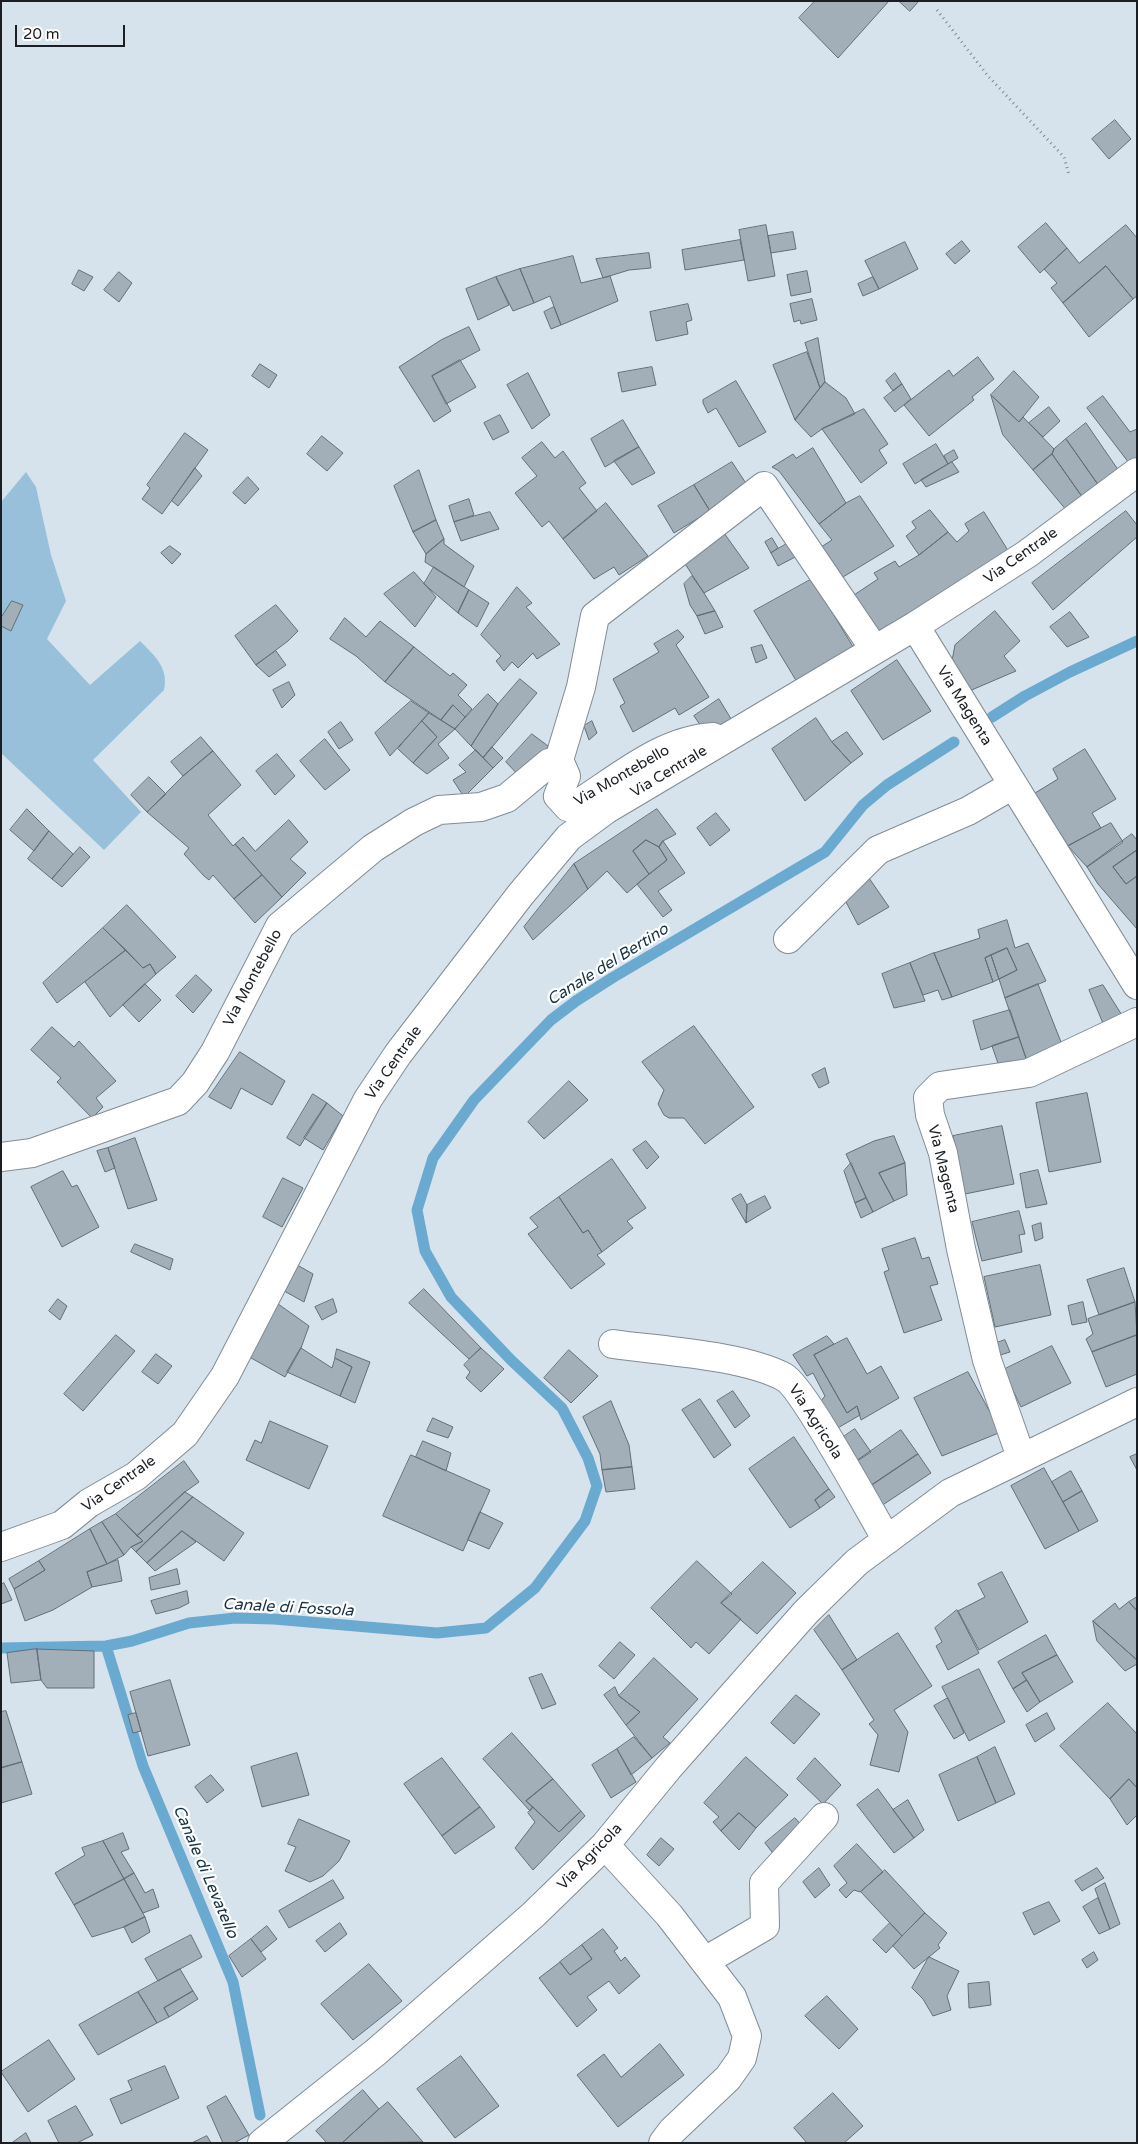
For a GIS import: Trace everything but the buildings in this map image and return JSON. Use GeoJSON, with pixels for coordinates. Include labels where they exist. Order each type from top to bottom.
{"type":"FeatureCollection","features":[{"type":"Feature","properties":{"kind":"street","name":"Via Centrale"},"geometry":{"type":"LineString","coordinates":[[1,1547],[62,1525],[89,1503],[136,1476],[185,1434],[225,1376],[368,1099],[398,1054],[521,894],[569,837],[607,810],[728,736],[915,626],[1027,554],[1137,472]]}},
{"type":"Feature","properties":{"kind":"street","name":"Via Montebello"},"geometry":{"type":"LineString","coordinates":[[728,736],[699,738],[662,749],[579,803],[568,807],[558,796],[566,776],[559,760],[580,688],[595,616],[764,486],[876,650]]}},
{"type":"Feature","properties":{"kind":"street","name":"Via Magenta"},"geometry":{"type":"LineString","coordinates":[[915,626],[1137,985]]}},
{"type":"Feature","properties":{"kind":"street","name":"Via Montebello"},"geometry":{"type":"LineString","coordinates":[[1,1157],[32,1152],[178,1101],[194,1083],[214,1052],[280,926],[293,914],[373,848],[414,822],[439,810],[481,806],[507,798],[549,763],[559,760]]}},
{"type":"Feature","properties":{"kind":"street"},"geometry":{"type":"LineString","coordinates":[[788,939],[878,850],[968,811],[1007,775]]}},
{"type":"Feature","properties":{"kind":"street","name":"Via Magenta"},"geometry":{"type":"LineString","coordinates":[[1021,1457],[987,1360],[961,1249],[943,1153],[930,1115],[928,1098],[940,1086],[1029,1073],[1137,1022]]}},
{"type":"Feature","properties":{"kind":"street","name":"Via Agricola"},"geometry":{"type":"LineString","coordinates":[[614,1344],[738,1361],[786,1378],[804,1400],[887,1540]]}},
{"type":"Feature","properties":{"kind":"street","name":"Via Agricola"},"geometry":{"type":"LineString","coordinates":[[262,2143],[391,2040],[533,1914],[606,1845],[670,1767],[806,1612],[857,1562],[950,1493],[1137,1402]]}},
{"type":"Feature","properties":{"kind":"street"},"geometry":{"type":"LineString","coordinates":[[705,1961],[764,1926],[764,1883],[824,1817]]}},
{"type":"Feature","properties":{"kind":"street"},"geometry":{"type":"LineString","coordinates":[[606,1845],[669,1916],[732,1997],[747,2036],[742,2058],[728,2078],[663,2143]]}},
{"type":"Feature","properties":{"kind":"path"},"geometry":{"type":"LineString","coordinates":[[937,10],[988,76],[1064,157],[1069,175]]}},
{"type":"Feature","properties":{"kind":"shaded area"},"geometry":{"type":"Polygon","coordinates":[[[26,472],[36,487],[51,555],[66,601],[47,639],[90,685],[140,641],[151,652],[163,669],[164,690],[93,760],[141,812],[104,850],[1,753],[1,502],[26,472]]]}},
{"type":"Feature","properties":{"kind":"waterway","name":"Canale del Bertino"},"geometry":{"type":"LineString","coordinates":[[992,717],[1025,696],[1070,672],[1137,641]]}},
{"type":"Feature","properties":{"kind":"waterway","name":"Canale del Bertino"},"geometry":{"type":"LineString","coordinates":[[1,1648],[106,1646],[132,1641],[189,1623],[235,1618],[274,1619],[437,1633],[486,1628],[535,1588],[585,1521],[597,1486],[588,1458],[562,1408],[511,1360],[451,1297],[425,1251],[417,1210],[433,1158],[474,1100],[551,1020],[612,978],[825,852],[863,805],[887,785],[954,742]]}},
{"type":"Feature","properties":{"kind":"waterway","name":"Canale di Levatello"},"geometry":{"type":"LineString","coordinates":[[106,1646],[143,1766],[233,1982],[260,2115]]}},
{"type":"Feature","properties":{"kind":"water label","name":"Canale di Fossola"},"geometry":{"type":"Point","coordinates":[288,1608]}}]}
